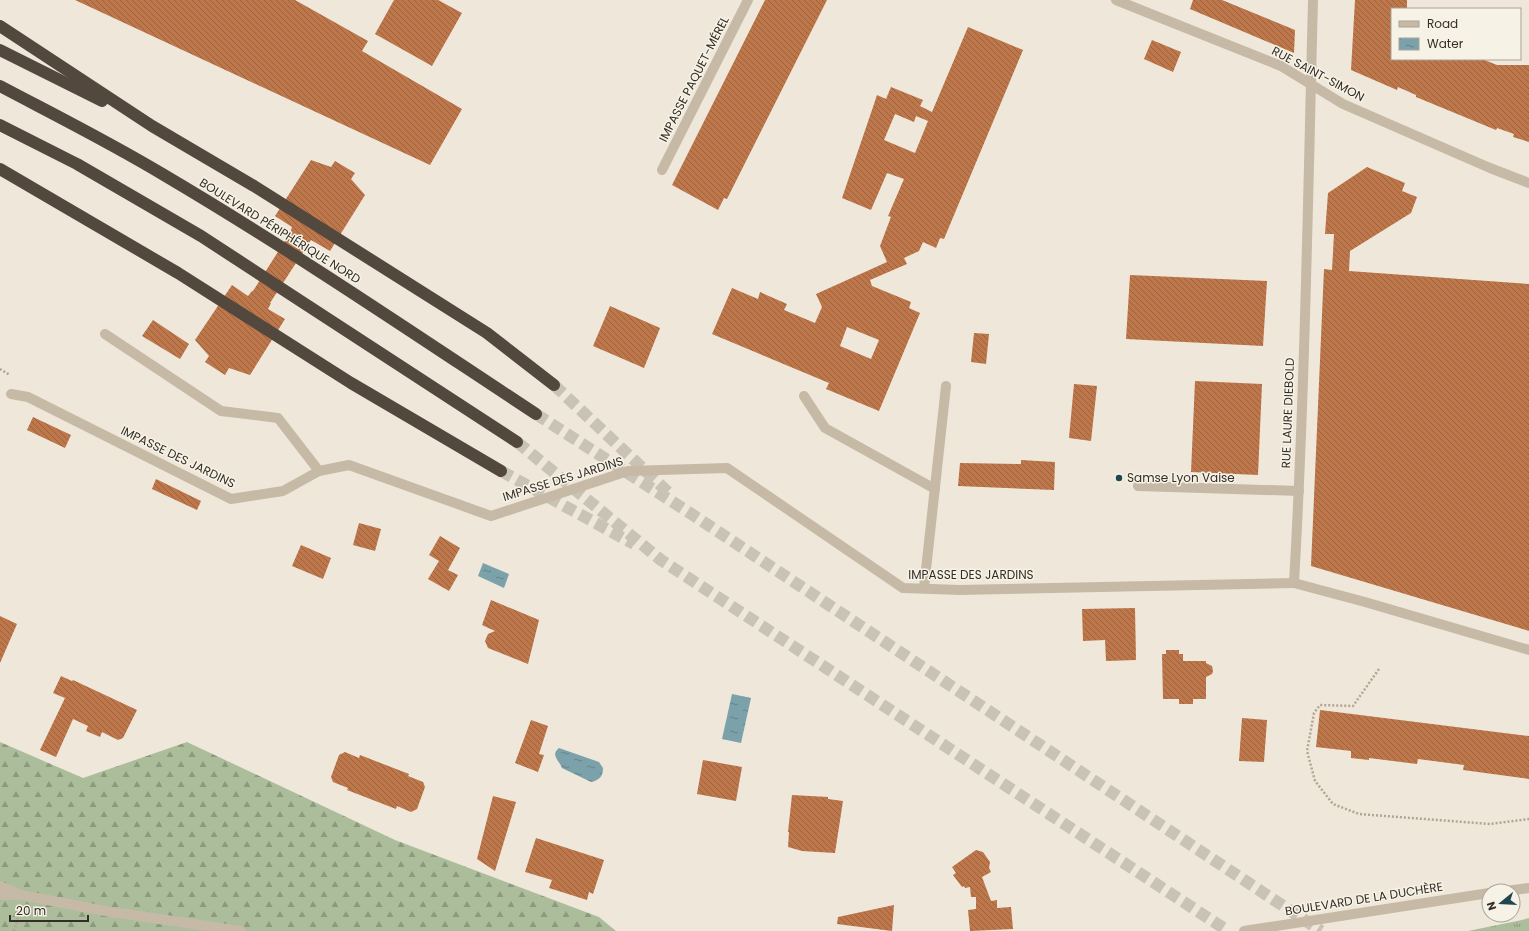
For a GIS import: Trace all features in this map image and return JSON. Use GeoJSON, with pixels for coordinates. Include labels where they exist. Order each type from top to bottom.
{"type":"FeatureCollection","features":[{"type":"Feature","properties":{"kind":"highway"},"geometry":{"type":"LineString","coordinates":[[0,26],[152,126],[254,186],[487,333],[554,386]]}},
{"type":"Feature","properties":{"kind":"highway"},"geometry":{"type":"LineString","coordinates":[[0,50],[152,126]]}},
{"type":"Feature","properties":{"kind":"highway","name":"BOULEVARD PÉRIPHÉRIQUE NORD"},"geometry":{"type":"LineString","coordinates":[[0,86],[76,125],[164,174],[305,263],[536,414]]}},
{"type":"Feature","properties":{"kind":"highway"},"geometry":{"type":"LineString","coordinates":[[0,125],[77,164],[201,236],[517,442]]}},
{"type":"Feature","properties":{"kind":"highway"},"geometry":{"type":"LineString","coordinates":[[1,170],[178,273],[351,383],[501,471]]}},
{"type":"Feature","properties":{"kind":"street","name":"IMPASSE PAQUET-MÉREL"},"geometry":{"type":"LineString","coordinates":[[662,170],[748,0]]}},
{"type":"Feature","properties":{"kind":"street","name":"RUE SAINT-SIMON"},"geometry":{"type":"LineString","coordinates":[[1116,0],[1282,66],[1343,104],[1490,168],[1529,183]]}},
{"type":"Feature","properties":{"kind":"street","name":"RUE LAURE DIEBOLD"},"geometry":{"type":"LineString","coordinates":[[1294,584],[1299,491],[1313,0]]}},
{"type":"Feature","properties":{"kind":"street"},"geometry":{"type":"LineString","coordinates":[[105,334],[221,411],[278,418],[320,471]]}},
{"type":"Feature","properties":{"kind":"street"},"geometry":{"type":"LineString","coordinates":[[924,588],[946,386]]}},
{"type":"Feature","properties":{"kind":"street","name":"IMPASSE DES JARDINS"},"geometry":{"type":"LineString","coordinates":[[11,394],[28,397],[231,499],[283,491],[320,471],[349,465],[491,516],[628,471],[727,468],[902,588],[960,590],[1294,584]]}},
{"type":"Feature","properties":{"kind":"street"},"geometry":{"type":"LineString","coordinates":[[804,396],[824,428],[935,489]]}},
{"type":"Feature","properties":{"kind":"street"},"geometry":{"type":"LineString","coordinates":[[1138,486],[1299,491]]}},
{"type":"Feature","properties":{"kind":"street"},"geometry":{"type":"LineString","coordinates":[[1294,584],[1365,602],[1529,650]]}},
{"type":"Feature","properties":{"kind":"street"},"geometry":{"type":"LineString","coordinates":[[0,886],[21,895]]}},
{"type":"Feature","properties":{"kind":"street","name":"BOULEVARD DE LA DUCHÈRE"},"geometry":{"type":"LineString","coordinates":[[1244,931],[1481,894]]}},
{"type":"Feature","properties":{"kind":"street"},"geometry":{"type":"LineString","coordinates":[[0,895],[21,895],[105,911],[241,931]]}},
{"type":"Feature","properties":{"kind":"path"},"geometry":{"type":"LineString","coordinates":[[1379,669],[1353,706],[1320,706],[1314,713],[1307,751],[1315,781],[1333,804],[1359,814],[1490,824],[1529,818]]}},
{"type":"Feature","properties":{"kind":"path"},"geometry":{"type":"LineString","coordinates":[[14,931],[18,917]]}},
{"type":"Feature","properties":{"kind":"green space"},"geometry":{"type":"Polygon","coordinates":[[[0,742],[83,778],[187,742],[395,840],[599,917],[616,931],[0,931],[0,742]]]}},
{"type":"Feature","properties":{"kind":"green space"},"geometry":{"type":"Polygon","coordinates":[[[1529,918],[1529,931],[1468,931],[1507,923],[1521,923],[1522,920],[1529,918]]]}},
{"type":"Feature","properties":{"kind":"water"},"geometry":{"type":"Polygon","coordinates":[[[483,563],[509,574],[504,588],[478,576],[483,563]]]}},
{"type":"Feature","properties":{"kind":"water"},"geometry":{"type":"Polygon","coordinates":[[[732,694],[751,698],[741,743],[722,739],[732,694]]]}},
{"type":"Feature","properties":{"kind":"water"},"geometry":{"type":"Polygon","coordinates":[[[559,748],[599,762],[603,768],[600,777],[591,782],[562,768],[555,755],[559,748]]]}},
{"type":"Feature","properties":{"kind":"building"},"geometry":{"type":"Polygon","coordinates":[[[75,0],[295,0],[368,41],[362,51],[462,109],[430,165],[75,0]]]}},
{"type":"Feature","properties":{"kind":"building"},"geometry":{"type":"Polygon","coordinates":[[[394,0],[438,0],[462,13],[432,66],[375,34],[394,0]]]}},
{"type":"Feature","properties":{"kind":"building"},"geometry":{"type":"Polygon","coordinates":[[[765,0],[827,0],[727,199],[724,198],[718,210],[672,185],[765,0]]]}},
{"type":"Feature","properties":{"kind":"building"},"geometry":{"type":"Polygon","coordinates":[[[1193,0],[1222,0],[1295,30],[1294,53],[1190,9],[1193,0]]]}},
{"type":"Feature","properties":{"kind":"building"},"geometry":{"type":"Polygon","coordinates":[[[1355,0],[1407,0],[1407,8],[1391,8],[1391,60],[1484,60],[1497,65],[1529,65],[1529,142],[1513,137],[1514,134],[1497,128],[1496,130],[1416,97],[1416,95],[1398,87],[1397,90],[1351,70],[1355,0]]]}},
{"type":"Feature","properties":{"kind":"building"},"geometry":{"type":"Polygon","coordinates":[[[968,27],[1023,50],[944,239],[940,238],[936,248],[923,242],[919,251],[904,258],[907,264],[870,280],[872,286],[911,302],[909,308],[920,313],[879,411],[826,389],[829,383],[712,334],[732,288],[758,299],[760,292],[787,304],[784,310],[815,323],[822,307],[816,294],[887,262],[880,246],[891,217],[888,216],[904,179],[887,173],[871,210],[842,198],[877,95],[886,99],[891,87],[923,100],[920,106],[932,112],[968,27]],[[895,114],[884,140],[915,153],[928,121],[916,116],[914,122],[895,114]],[[847,327],[840,346],[871,359],[879,340],[847,327]]]}},
{"type":"Feature","properties":{"kind":"building"},"geometry":{"type":"Polygon","coordinates":[[[1152,40],[1181,52],[1173,72],[1144,59],[1152,40]]]}},
{"type":"Feature","properties":{"kind":"building"},"geometry":{"type":"Polygon","coordinates":[[[311,160],[331,167],[335,161],[355,173],[351,179],[365,195],[330,251],[311,240],[270,303],[268,309],[285,319],[250,375],[229,368],[225,375],[205,362],[209,356],[195,340],[232,285],[248,296],[253,291],[290,233],[292,227],[275,216],[311,160]]]}},
{"type":"Feature","properties":{"kind":"building"},"geometry":{"type":"Polygon","coordinates":[[[1367,167],[1405,183],[1402,191],[1417,197],[1411,213],[1350,251],[1349,271],[1529,284],[1529,631],[1311,566],[1324,269],[1332,270],[1334,234],[1325,234],[1328,193],[1367,167]]]}},
{"type":"Feature","properties":{"kind":"building"},"geometry":{"type":"Polygon","coordinates":[[[1130,275],[1267,281],[1263,346],[1126,339],[1130,275]]]}},
{"type":"Feature","properties":{"kind":"building"},"geometry":{"type":"Polygon","coordinates":[[[610,306],[660,328],[644,368],[593,346],[610,306]]]}},
{"type":"Feature","properties":{"kind":"building"},"geometry":{"type":"Polygon","coordinates":[[[153,320],[189,344],[180,359],[142,336],[153,320]]]}},
{"type":"Feature","properties":{"kind":"building"},"geometry":{"type":"Polygon","coordinates":[[[974,333],[989,334],[986,364],[971,362],[974,333]]]}},
{"type":"Feature","properties":{"kind":"building"},"geometry":{"type":"Polygon","coordinates":[[[1195,381],[1262,384],[1258,475],[1191,472],[1195,381]]]}},
{"type":"Feature","properties":{"kind":"building"},"geometry":{"type":"Polygon","coordinates":[[[1074,384],[1097,386],[1091,441],[1069,438],[1074,384]]]}},
{"type":"Feature","properties":{"kind":"building"},"geometry":{"type":"Polygon","coordinates":[[[33,417],[71,435],[65,448],[27,430],[33,417]]]}},
{"type":"Feature","properties":{"kind":"building"},"geometry":{"type":"Polygon","coordinates":[[[1021,460],[1055,462],[1054,490],[958,486],[960,463],[1021,464],[1021,460]]]}},
{"type":"Feature","properties":{"kind":"building"},"geometry":{"type":"Polygon","coordinates":[[[156,479],[201,501],[197,510],[152,489],[156,479]]]}},
{"type":"Feature","properties":{"kind":"building"},"geometry":{"type":"Polygon","coordinates":[[[359,523],[381,529],[375,551],[353,545],[359,523]]]}},
{"type":"Feature","properties":{"kind":"building"},"geometry":{"type":"Polygon","coordinates":[[[440,536],[460,548],[448,570],[458,575],[449,591],[428,579],[439,561],[429,555],[440,536]]]}},
{"type":"Feature","properties":{"kind":"building"},"geometry":{"type":"Polygon","coordinates":[[[301,545],[331,558],[323,579],[292,566],[301,545]]]}},
{"type":"Feature","properties":{"kind":"building"},"geometry":{"type":"Polygon","coordinates":[[[491,600],[539,620],[528,664],[488,648],[485,641],[488,634],[495,631],[482,625],[491,600]]]}},
{"type":"Feature","properties":{"kind":"building"},"geometry":{"type":"Polygon","coordinates":[[[1135,608],[1136,660],[1106,661],[1105,640],[1083,641],[1082,609],[1135,608]]]}},
{"type":"Feature","properties":{"kind":"building"},"geometry":{"type":"Polygon","coordinates":[[[0,616],[17,624],[0,663],[0,616]]]}},
{"type":"Feature","properties":{"kind":"building"},"geometry":{"type":"Polygon","coordinates":[[[1166,650],[1179,650],[1179,654],[1183,654],[1183,661],[1206,661],[1206,663],[1212,666],[1212,674],[1206,677],[1206,699],[1193,699],[1193,704],[1179,704],[1179,699],[1163,699],[1162,654],[1166,654],[1166,650]]]}},
{"type":"Feature","properties":{"kind":"building"},"geometry":{"type":"Polygon","coordinates":[[[61,676],[72,681],[73,680],[137,710],[123,738],[118,740],[102,732],[100,737],[86,731],[88,726],[73,719],[56,757],[40,750],[65,698],[53,693],[61,676]]]}},
{"type":"Feature","properties":{"kind":"building"},"geometry":{"type":"Polygon","coordinates":[[[1320,710],[1529,736],[1529,779],[1463,770],[1464,765],[1418,759],[1417,764],[1369,758],[1369,760],[1351,758],[1351,751],[1316,747],[1320,710]]]}},
{"type":"Feature","properties":{"kind":"building"},"geometry":{"type":"Polygon","coordinates":[[[1242,718],[1267,720],[1264,762],[1239,761],[1242,718]]]}},
{"type":"Feature","properties":{"kind":"building"},"geometry":{"type":"Polygon","coordinates":[[[531,720],[548,726],[539,754],[544,755],[538,772],[515,763],[531,720]]]}},
{"type":"Feature","properties":{"kind":"building"},"geometry":{"type":"Polygon","coordinates":[[[345,752],[359,758],[360,755],[409,774],[408,776],[423,782],[425,787],[417,809],[411,812],[397,806],[396,809],[347,790],[348,788],[333,782],[331,777],[339,755],[345,752]]]}},
{"type":"Feature","properties":{"kind":"building"},"geometry":{"type":"Polygon","coordinates":[[[703,760],[742,767],[736,801],[697,794],[703,760]]]}},
{"type":"Feature","properties":{"kind":"building"},"geometry":{"type":"Polygon","coordinates":[[[792,795],[828,797],[828,799],[843,801],[835,853],[802,851],[788,847],[792,795]]]}},
{"type":"Feature","properties":{"kind":"building"},"geometry":{"type":"Polygon","coordinates":[[[493,796],[516,802],[495,871],[477,859],[493,796]]]}},
{"type":"Feature","properties":{"kind":"building"},"geometry":{"type":"Polygon","coordinates":[[[536,838],[604,860],[593,894],[589,892],[587,900],[549,888],[552,880],[525,872],[536,838]]]}},
{"type":"Feature","properties":{"kind":"building"},"geometry":{"type":"Polygon","coordinates":[[[976,850],[983,852],[990,862],[989,868],[991,872],[982,877],[991,901],[997,900],[997,908],[1011,907],[1013,929],[970,931],[968,910],[976,909],[976,897],[971,897],[970,887],[962,887],[953,875],[956,873],[952,867],[976,850]]]}},
{"type":"Feature","properties":{"kind":"building"},"geometry":{"type":"Polygon","coordinates":[[[894,905],[892,931],[837,924],[838,917],[894,905]]]}},
{"type":"Feature","properties":{"kind":"tunnel"},"geometry":{"type":"LineString","coordinates":[[554,385],[669,493]]}},
{"type":"Feature","properties":{"kind":"tunnel"},"geometry":{"type":"LineString","coordinates":[[536,414],[690,513],[1321,931]]}},
{"type":"Feature","properties":{"kind":"tunnel"},"geometry":{"type":"LineString","coordinates":[[517,442],[661,560],[1228,931]]}},
{"type":"Feature","properties":{"kind":"tunnel"},"geometry":{"type":"LineString","coordinates":[[501,471],[634,544]]}},
{"type":"Feature","properties":{"kind":"place","name":"Samse Lyon Vaise"},"geometry":{"type":"Point","coordinates":[1119,478]}}]}
